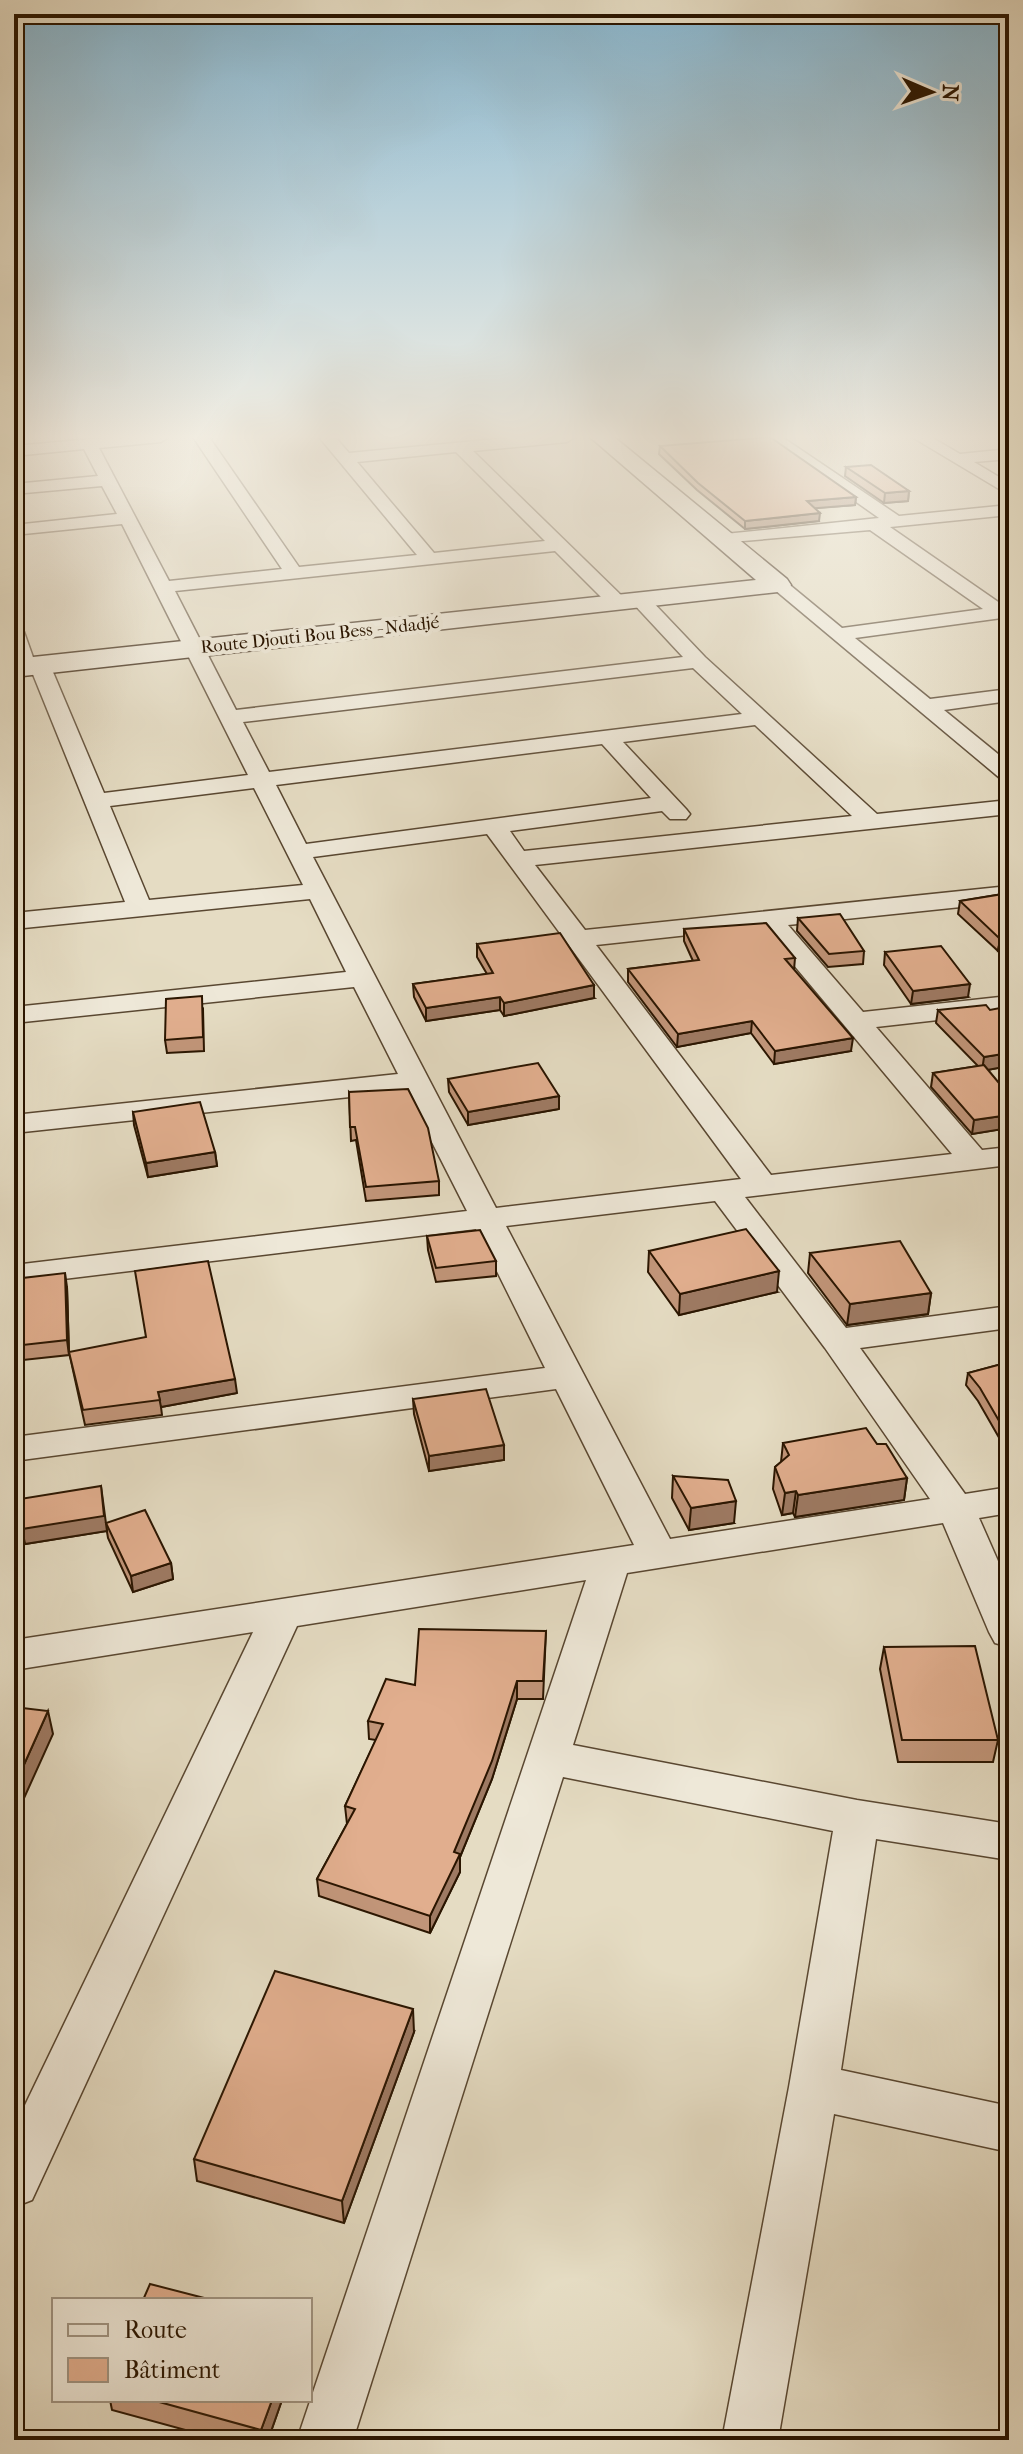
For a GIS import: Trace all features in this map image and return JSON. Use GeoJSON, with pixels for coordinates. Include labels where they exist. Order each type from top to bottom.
{"type":"FeatureCollection","features":[{"type":"Feature","properties":{"kind":"main road"},"geometry":{"type":"LineString","coordinates":[[739,552],[778,585]]}},
{"type":"Feature","properties":{"kind":"main road","name":"Route Djouti Bou Bess - Ndadjé"},"geometry":{"type":"LineString","coordinates":[[27,667],[778,585]]}},
{"type":"Feature","properties":{"kind":"street"},"geometry":{"type":"LineString","coordinates":[[145,552],[659,1556]]}},
{"type":"Feature","properties":{"kind":"street"},"geometry":{"type":"LineString","coordinates":[[279,552],[294,573]]}},
{"type":"Feature","properties":{"kind":"street"},"geometry":{"type":"LineString","coordinates":[[424,552],[430,559]]}},
{"type":"Feature","properties":{"kind":"street"},"geometry":{"type":"LineString","coordinates":[[163,587],[498,552]]}},
{"type":"Feature","properties":{"kind":"street"},"geometry":{"type":"LineString","coordinates":[[566,552],[698,661],[872,822]]}},
{"type":"Feature","properties":{"kind":"street"},"geometry":{"type":"LineString","coordinates":[[915,552],[1004,611]]}},
{"type":"Feature","properties":{"kind":"street"},"geometry":{"type":"LineString","coordinates":[[778,585],[1009,774]]}},
{"type":"Feature","properties":{"kind":"street"},"geometry":{"type":"LineString","coordinates":[[839,634],[1004,611]]}},
{"type":"Feature","properties":{"kind":"street"},"geometry":{"type":"LineString","coordinates":[[14,632],[27,667],[96,801],[140,909]]}},
{"type":"Feature","properties":{"kind":"street"},"geometry":{"type":"LineString","coordinates":[[229,717],[698,661]]}},
{"type":"Feature","properties":{"kind":"street"},"geometry":{"type":"LineString","coordinates":[[926,706],[1009,695]]}},
{"type":"Feature","properties":{"kind":"street"},"geometry":{"type":"LineString","coordinates":[[96,801],[760,718]]}},
{"type":"Feature","properties":{"kind":"street"},"geometry":{"type":"LineString","coordinates":[[607,737],[702,839]]}},
{"type":"Feature","properties":{"kind":"street"},"geometry":{"type":"LineString","coordinates":[[299,852],[669,803]]}},
{"type":"Feature","properties":{"kind":"street"},"geometry":{"type":"LineString","coordinates":[[518,859],[1009,807]]}},
{"type":"Feature","properties":{"kind":"street"},"geometry":{"type":"LineString","coordinates":[[494,827],[762,1185]]}},
{"type":"Feature","properties":{"kind":"street"},"geometry":{"type":"LineString","coordinates":[[14,921],[318,891]]}},
{"type":"Feature","properties":{"kind":"street"},"geometry":{"type":"LineString","coordinates":[[577,939],[1009,894]]}},
{"type":"Feature","properties":{"kind":"street"},"geometry":{"type":"LineString","coordinates":[[769,919],[974,1160]]}},
{"type":"Feature","properties":{"kind":"street"},"geometry":{"type":"LineString","coordinates":[[14,1015],[363,978]]}},
{"type":"Feature","properties":{"kind":"street"},"geometry":{"type":"LineString","coordinates":[[856,1021],[1009,1004]]}},
{"type":"Feature","properties":{"kind":"street"},"geometry":{"type":"LineString","coordinates":[[14,1124],[416,1081]]}},
{"type":"Feature","properties":{"kind":"street"},"geometry":{"type":"LineString","coordinates":[[14,1275],[1009,1156]]}},
{"type":"Feature","properties":{"kind":"street"},"geometry":{"type":"LineString","coordinates":[[723,1190],[837,1340],[956,1509],[1009,1632]]}},
{"type":"Feature","properties":{"kind":"street"},"geometry":{"type":"LineString","coordinates":[[837,1340],[1009,1317]]}},
{"type":"Feature","properties":{"kind":"street"},"geometry":{"type":"LineString","coordinates":[[14,1449],[567,1376]]}},
{"type":"Feature","properties":{"kind":"street"},"geometry":{"type":"LineString","coordinates":[[14,1655],[1009,1500]]}},
{"type":"Feature","properties":{"kind":"street"},"geometry":{"type":"LineString","coordinates":[[325,2440],[611,1562]]}},
{"type":"Feature","properties":{"kind":"street"},"geometry":{"type":"LineString","coordinates":[[14,2183],[282,1614]]}},
{"type":"Feature","properties":{"kind":"street"},"geometry":{"type":"LineString","coordinates":[[548,1757],[857,1818],[1009,1842]]}},
{"type":"Feature","properties":{"kind":"street"},"geometry":{"type":"LineString","coordinates":[[750,2440],[814,2087],[857,1818]]}},
{"type":"Feature","properties":{"kind":"street"},"geometry":{"type":"LineString","coordinates":[[814,2087],[1009,2129]]}},
{"type":"Feature","properties":{"kind":"building"},"geometry":{"type":"Polygon","coordinates":[[[1009,893],[1009,937],[1000,939],[960,901],[1009,893]]]}},
{"type":"Feature","properties":{"kind":"building"},"geometry":{"type":"Polygon","coordinates":[[[840,914],[864,951],[829,954],[798,918],[840,914]]]}},
{"type":"Feature","properties":{"kind":"building"},"geometry":{"type":"Polygon","coordinates":[[[766,923],[795,958],[785,959],[853,1038],[775,1051],[752,1021],[678,1034],[628,969],[699,960],[684,929],[766,923]]]}},
{"type":"Feature","properties":{"kind":"building"},"geometry":{"type":"Polygon","coordinates":[[[560,933],[594,985],[504,1003],[500,997],[426,1008],[413,984],[493,973],[477,944],[560,933]]]}},
{"type":"Feature","properties":{"kind":"building"},"geometry":{"type":"Polygon","coordinates":[[[941,946],[970,984],[913,991],[885,952],[941,946]]]}},
{"type":"Feature","properties":{"kind":"building"},"geometry":{"type":"Polygon","coordinates":[[[202,996],[203,1037],[165,1040],[166,999],[202,996]]]}},
{"type":"Feature","properties":{"kind":"building"},"geometry":{"type":"Polygon","coordinates":[[[986,1005],[990,1010],[1005,1007],[1009,1010],[1009,1053],[984,1057],[938,1010],[986,1005]]]}},
{"type":"Feature","properties":{"kind":"building"},"geometry":{"type":"Polygon","coordinates":[[[538,1063],[559,1096],[468,1112],[448,1079],[538,1063]]]}},
{"type":"Feature","properties":{"kind":"building"},"geometry":{"type":"Polygon","coordinates":[[[984,1065],[1009,1095],[1009,1115],[974,1120],[933,1073],[984,1065]]]}},
{"type":"Feature","properties":{"kind":"building"},"geometry":{"type":"Polygon","coordinates":[[[408,1089],[428,1128],[439,1181],[366,1187],[355,1127],[350,1127],[349,1092],[408,1089]]]}},
{"type":"Feature","properties":{"kind":"building"},"geometry":{"type":"Polygon","coordinates":[[[200,1102],[215,1152],[146,1163],[133,1112],[200,1102]]]}},
{"type":"Feature","properties":{"kind":"building"},"geometry":{"type":"Polygon","coordinates":[[[746,1229],[779,1271],[680,1294],[649,1251],[746,1229]]]}},
{"type":"Feature","properties":{"kind":"building"},"geometry":{"type":"Polygon","coordinates":[[[480,1230],[496,1261],[436,1268],[427,1236],[480,1230]]]}},
{"type":"Feature","properties":{"kind":"building"},"geometry":{"type":"Polygon","coordinates":[[[900,1241],[931,1293],[850,1304],[810,1253],[900,1241]]]}},
{"type":"Feature","properties":{"kind":"building"},"geometry":{"type":"Polygon","coordinates":[[[208,1261],[235,1379],[158,1392],[160,1400],[83,1410],[69,1352],[146,1337],[135,1271],[208,1261]]]}},
{"type":"Feature","properties":{"kind":"building"},"geometry":{"type":"Polygon","coordinates":[[[65,1273],[67,1340],[14,1346],[14,1279],[65,1273]]]}},
{"type":"Feature","properties":{"kind":"building"},"geometry":{"type":"Polygon","coordinates":[[[1009,1362],[1009,1438],[968,1373],[1009,1362]]]}},
{"type":"Feature","properties":{"kind":"building"},"geometry":{"type":"Polygon","coordinates":[[[486,1389],[504,1445],[429,1456],[413,1399],[486,1389]]]}},
{"type":"Feature","properties":{"kind":"building"},"geometry":{"type":"Polygon","coordinates":[[[866,1428],[877,1444],[886,1444],[907,1478],[798,1495],[796,1491],[785,1493],[775,1467],[789,1455],[783,1443],[866,1428]]]}},
{"type":"Feature","properties":{"kind":"building"},"geometry":{"type":"Polygon","coordinates":[[[673,1476],[728,1480],[736,1501],[691,1508],[673,1476]]]}},
{"type":"Feature","properties":{"kind":"building"},"geometry":{"type":"Polygon","coordinates":[[[101,1486],[104,1516],[22,1529],[20,1499],[101,1486]]]}},
{"type":"Feature","properties":{"kind":"building"},"geometry":{"type":"Polygon","coordinates":[[[145,1510],[171,1563],[131,1576],[106,1523],[145,1510]]]}},
{"type":"Feature","properties":{"kind":"building"},"geometry":{"type":"Polygon","coordinates":[[[419,1629],[546,1631],[543,1681],[517,1681],[492,1761],[454,1852],[460,1854],[430,1916],[317,1879],[355,1809],[345,1806],[383,1724],[368,1721],[386,1679],[415,1685],[419,1629]]]}},
{"type":"Feature","properties":{"kind":"building"},"geometry":{"type":"Polygon","coordinates":[[[975,1646],[998,1740],[902,1740],[884,1647],[975,1646]]]}},
{"type":"Feature","properties":{"kind":"building"},"geometry":{"type":"Polygon","coordinates":[[[14,1707],[48,1711],[14,1787],[14,1707]]]}},
{"type":"Feature","properties":{"kind":"building"},"geometry":{"type":"Polygon","coordinates":[[[275,1971],[413,2009],[342,2201],[194,2159],[275,1971]]]}},
{"type":"Feature","properties":{"kind":"building"},"geometry":{"type":"Polygon","coordinates":[[[150,2284],[204,2298],[144,2298],[150,2284]]]}},
{"type":"Feature","properties":{"kind":"building"},"geometry":{"type":"Polygon","coordinates":[[[159,2402],[271,2402],[261,2430],[159,2402]]]}}]}
